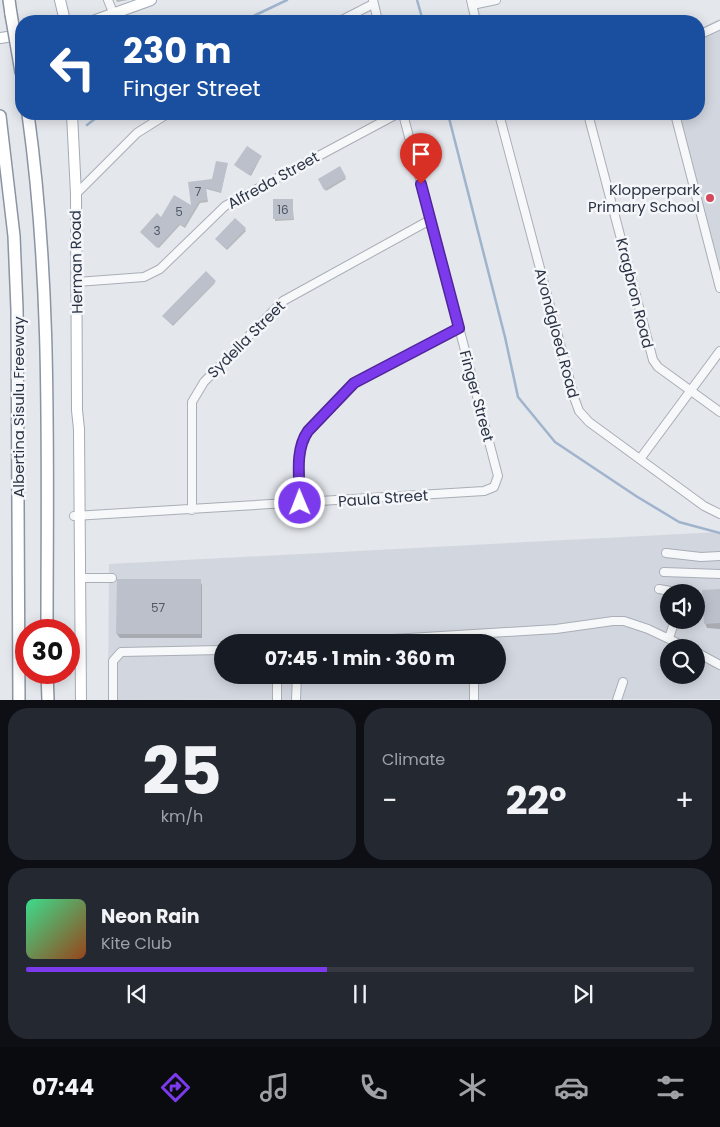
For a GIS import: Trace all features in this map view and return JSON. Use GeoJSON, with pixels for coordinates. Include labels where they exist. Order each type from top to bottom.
{"type":"FeatureCollection","features":[{"type":"Feature","properties":{"kind":"highway"},"geometry":{"type":"LineString","coordinates":[[9,0],[15,37]]}},
{"type":"Feature","properties":{"kind":"highway","name":"Albertina Sisulu Freeway"},"geometry":{"type":"LineString","coordinates":[[0,116],[14,236],[17,309],[20,700]]}},
{"type":"Feature","properties":{"kind":"highway","name":"Albertina Sisulu Freeway"},"geometry":{"type":"LineString","coordinates":[[29,120],[37,181],[46,312],[47,619]]}},
{"type":"Feature","properties":{"kind":"highway"},"geometry":{"type":"LineString","coordinates":[[48,684],[48,700]]}},
{"type":"Feature","properties":{"kind":"main road"},"geometry":{"type":"LineString","coordinates":[[60,0],[64,15]]}},
{"type":"Feature","properties":{"kind":"main road"},"geometry":{"type":"LineString","coordinates":[[111,15],[150,0]]}},
{"type":"Feature","properties":{"kind":"main road"},"geometry":{"type":"LineString","coordinates":[[0,38],[15,36]]}},
{"type":"Feature","properties":{"kind":"main road","name":"Herman Road"},"geometry":{"type":"LineString","coordinates":[[72,120],[76,194],[77,410],[74,430],[81,578],[80,700]]}},
{"type":"Feature","properties":{"kind":"main road","name":"Herman Road"},"geometry":{"type":"LineString","coordinates":[[77,516],[75,589],[80,602]]}},
{"type":"Feature","properties":{"kind":"street"},"geometry":{"type":"LineString","coordinates":[[108,0],[114,14]]}},
{"type":"Feature","properties":{"kind":"street"},"geometry":{"type":"LineString","coordinates":[[471,3],[496,0]]}},
{"type":"Feature","properties":{"kind":"street"},"geometry":{"type":"LineString","coordinates":[[350,15],[373,2],[376,15]]}},
{"type":"Feature","properties":{"kind":"street"},"geometry":{"type":"LineString","coordinates":[[705,32],[720,25]]}},
{"type":"Feature","properties":{"kind":"street"},"geometry":{"type":"LineString","coordinates":[[76,194],[137,133],[158,120]]}},
{"type":"Feature","properties":{"kind":"street","name":"Alfreda Street"},"geometry":{"type":"LineString","coordinates":[[77,282],[144,277],[152,274],[160,269],[225,206],[386,120]]}},
{"type":"Feature","properties":{"kind":"street","name":"Finger Street"},"geometry":{"type":"LineString","coordinates":[[405,120],[498,476]]}},
{"type":"Feature","properties":{"kind":"street","name":"Avondgloed Road"},"geometry":{"type":"LineString","coordinates":[[501,120],[574,400],[579,411],[589,422],[704,506],[720,514]]}},
{"type":"Feature","properties":{"kind":"street","name":"Kragbron Road"},"geometry":{"type":"LineString","coordinates":[[590,120],[652,360],[690,392],[720,412]]}},
{"type":"Feature","properties":{"kind":"street"},"geometry":{"type":"LineString","coordinates":[[677,120],[720,288]]}},
{"type":"Feature","properties":{"kind":"street","name":"Sydella Street"},"geometry":{"type":"LineString","coordinates":[[192,510],[192,402],[204,382],[283,301],[430,220]]}},
{"type":"Feature","properties":{"kind":"street"},"geometry":{"type":"LineString","coordinates":[[300,503],[299,452],[302,440],[308,431],[354,383],[459,328]]}},
{"type":"Feature","properties":{"kind":"street"},"geometry":{"type":"LineString","coordinates":[[640,458],[720,351]]}},
{"type":"Feature","properties":{"kind":"street","name":"Paula Street"},"geometry":{"type":"LineString","coordinates":[[77,516],[484,491],[494,486],[498,476]]}},
{"type":"Feature","properties":{"kind":"street"},"geometry":{"type":"LineString","coordinates":[[666,553],[701,557],[720,556]]}},
{"type":"Feature","properties":{"kind":"street"},"geometry":{"type":"LineString","coordinates":[[700,572],[701,557]]}},
{"type":"Feature","properties":{"kind":"street"},"geometry":{"type":"LineString","coordinates":[[664,572],[720,574]]}},
{"type":"Feature","properties":{"kind":"street"},"geometry":{"type":"LineString","coordinates":[[81,578],[112,578]]}},
{"type":"Feature","properties":{"kind":"street"},"geometry":{"type":"LineString","coordinates":[[506,634],[624,621],[669,638],[672,629]]}},
{"type":"Feature","properties":{"kind":"street"},"geometry":{"type":"LineString","coordinates":[[113,700],[113,665],[114,658],[119,653],[125,651],[214,650]]}},
{"type":"Feature","properties":{"kind":"street"},"geometry":{"type":"LineString","coordinates":[[705,657],[720,665]]}},
{"type":"Feature","properties":{"kind":"street"},"geometry":{"type":"LineString","coordinates":[[617,700],[623,682]]}},
{"type":"Feature","properties":{"kind":"street"},"geometry":{"type":"LineString","coordinates":[[277,684],[277,700]]}},
{"type":"Feature","properties":{"kind":"street"},"geometry":{"type":"LineString","coordinates":[[296,700],[297,684]]}},
{"type":"Feature","properties":{"kind":"street"},"geometry":{"type":"LineString","coordinates":[[474,684],[474,700]]}},
{"type":"Feature","properties":{"kind":"shaded area","name":"Klopperpark Primary School"},"geometry":{"type":"Polygon","coordinates":[[[720,19],[720,282],[680,120],[705,120],[705,26],[720,19]]]}},
{"type":"Feature","properties":{"kind":"shaded area"},"geometry":{"type":"Polygon","coordinates":[[[720,532],[720,699],[108,700],[109,564],[720,532]]]}},
{"type":"Feature","properties":{"kind":"building"},"geometry":{"type":"Polygon","coordinates":[[[247,146],[262,156],[249,175],[234,165],[247,146]]]}},
{"type":"Feature","properties":{"kind":"building"},"geometry":{"type":"Polygon","coordinates":[[[216,161],[228,163],[221,192],[206,188],[207,200],[199,201],[184,227],[179,224],[157,248],[140,232],[157,213],[161,217],[174,195],[191,205],[188,182],[212,179],[216,161]]]}},
{"type":"Feature","properties":{"kind":"building"},"geometry":{"type":"Polygon","coordinates":[[[340,166],[346,177],[324,190],[318,179],[340,166]]]}},
{"type":"Feature","properties":{"kind":"building"},"geometry":{"type":"Polygon","coordinates":[[[273,199],[293,199],[293,219],[273,219],[273,199]]]}},
{"type":"Feature","properties":{"kind":"building"},"geometry":{"type":"Polygon","coordinates":[[[235,218],[246,228],[226,249],[215,239],[235,218]]]}},
{"type":"Feature","properties":{"kind":"building"},"geometry":{"type":"Polygon","coordinates":[[[206,271],[216,281],[172,325],[162,316],[206,271]]]}},
{"type":"Feature","properties":{"kind":"building"},"geometry":{"type":"Polygon","coordinates":[[[117,579],[201,579],[201,634],[116,634],[117,579]]]}},
{"type":"Feature","properties":{"kind":"building"},"geometry":{"type":"Polygon","coordinates":[[[720,589],[720,623],[705,624],[705,590],[720,589]]]}},
{"type":"Feature","properties":{"kind":"waterway"},"geometry":{"type":"LineString","coordinates":[[256,15],[287,0]]}},
{"type":"Feature","properties":{"kind":"waterway"},"geometry":{"type":"LineString","coordinates":[[417,0],[421,15]]}},
{"type":"Feature","properties":{"kind":"waterway"},"geometry":{"type":"LineString","coordinates":[[87,125],[93,120]]}},
{"type":"Feature","properties":{"kind":"waterway"},"geometry":{"type":"LineString","coordinates":[[450,120],[505,337],[518,397],[555,442],[679,522],[720,533]]}},
{"type":"Feature","properties":{"kind":"place","name":"Klopperpark Primary School"},"geometry":{"type":"Point","coordinates":[710,198]}},
{"type":"Feature","properties":{"kind":"route"},"geometry":{"type":"LineString","coordinates":[[300,503],[299,452],[302,440],[308,431],[354,383],[459,328],[421,184]]}}]}
